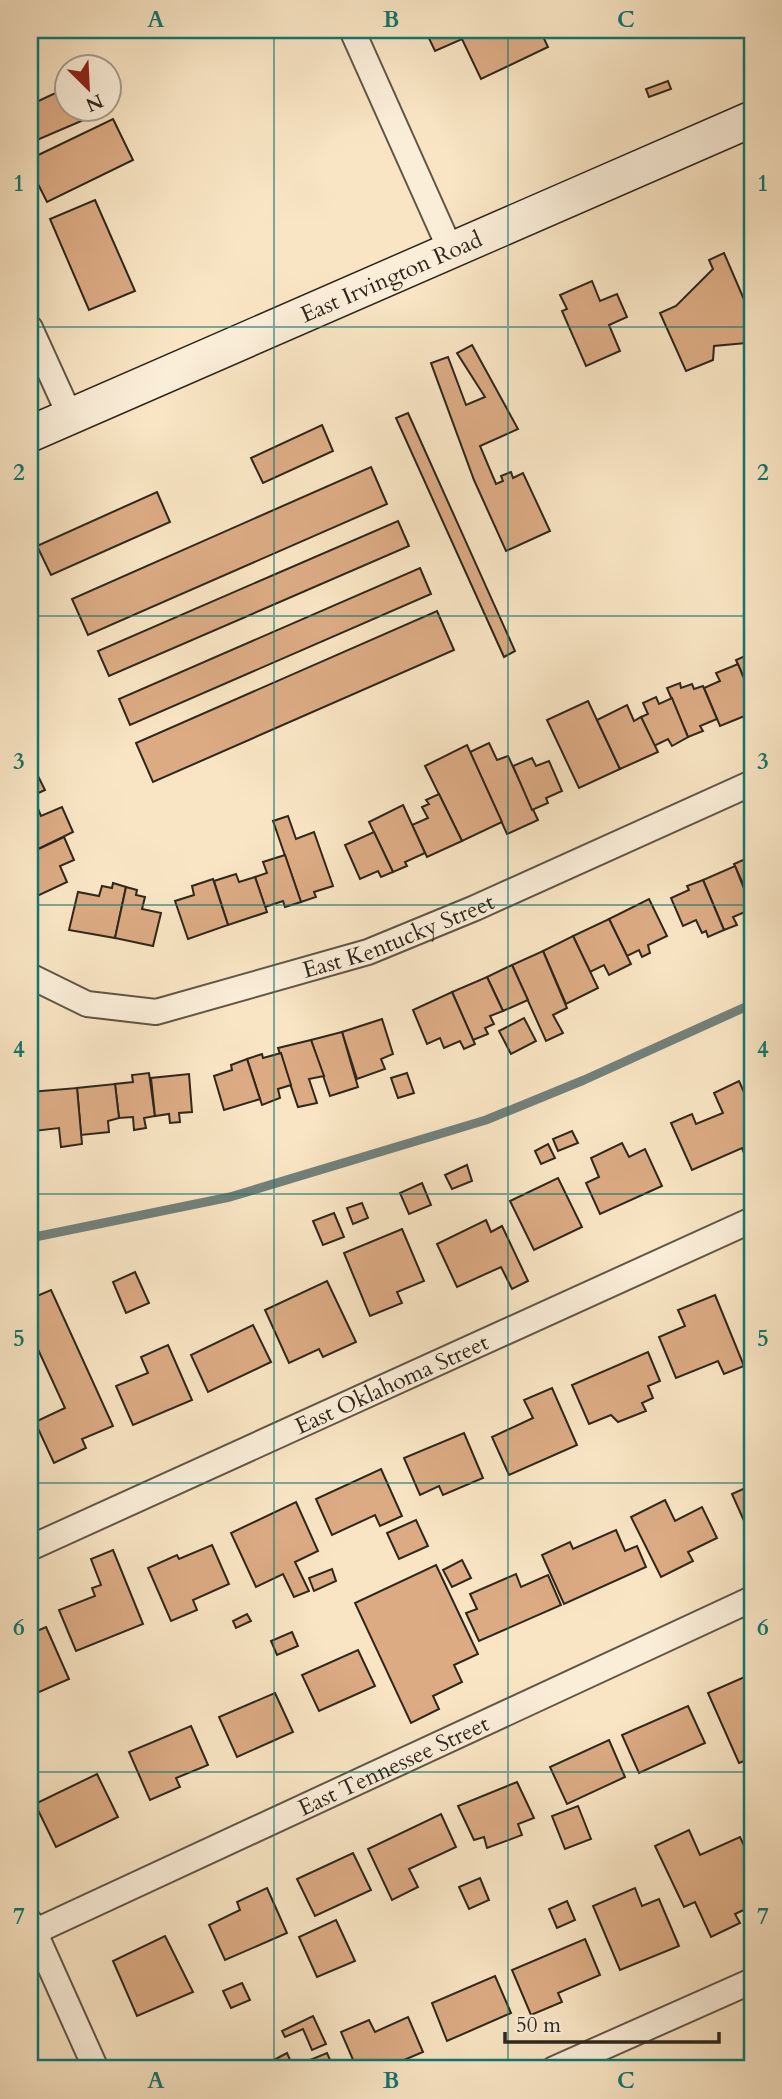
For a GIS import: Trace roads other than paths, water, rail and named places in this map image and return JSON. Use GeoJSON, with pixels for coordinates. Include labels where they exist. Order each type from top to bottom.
{"type":"FeatureCollection","features":[{"type":"Feature","properties":{"kind":"main road","name":"East Irvington Road"},"geometry":{"type":"LineString","coordinates":[[30,434],[752,120]]}},
{"type":"Feature","properties":{"kind":"street"},"geometry":{"type":"LineString","coordinates":[[352,30],[451,251]]}},
{"type":"Feature","properties":{"kind":"street"},"geometry":{"type":"LineString","coordinates":[[30,328],[70,416]]}},
{"type":"Feature","properties":{"kind":"street","name":"East Kentucky Street"},"geometry":{"type":"LineString","coordinates":[[30,976],[87,1004],[156,1012],[368,952],[475,908],[752,783]]}},
{"type":"Feature","properties":{"kind":"street","name":"East Oklahoma Street"},"geometry":{"type":"LineString","coordinates":[[30,1548],[752,1220]]}},
{"type":"Feature","properties":{"kind":"street","name":"East Tennessee Street"},"geometry":{"type":"LineString","coordinates":[[32,1927],[752,1599]]}},
{"type":"Feature","properties":{"kind":"street"},"geometry":{"type":"LineString","coordinates":[[32,1927],[96,2069]]}},
{"type":"Feature","properties":{"kind":"street"},"geometry":{"type":"LineString","coordinates":[[554,2069],[752,1981]]}},
{"type":"Feature","properties":{"kind":"waterway"},"geometry":{"type":"LineString","coordinates":[[30,1238],[230,1197],[486,1120],[584,1080],[752,1004]]}}]}
